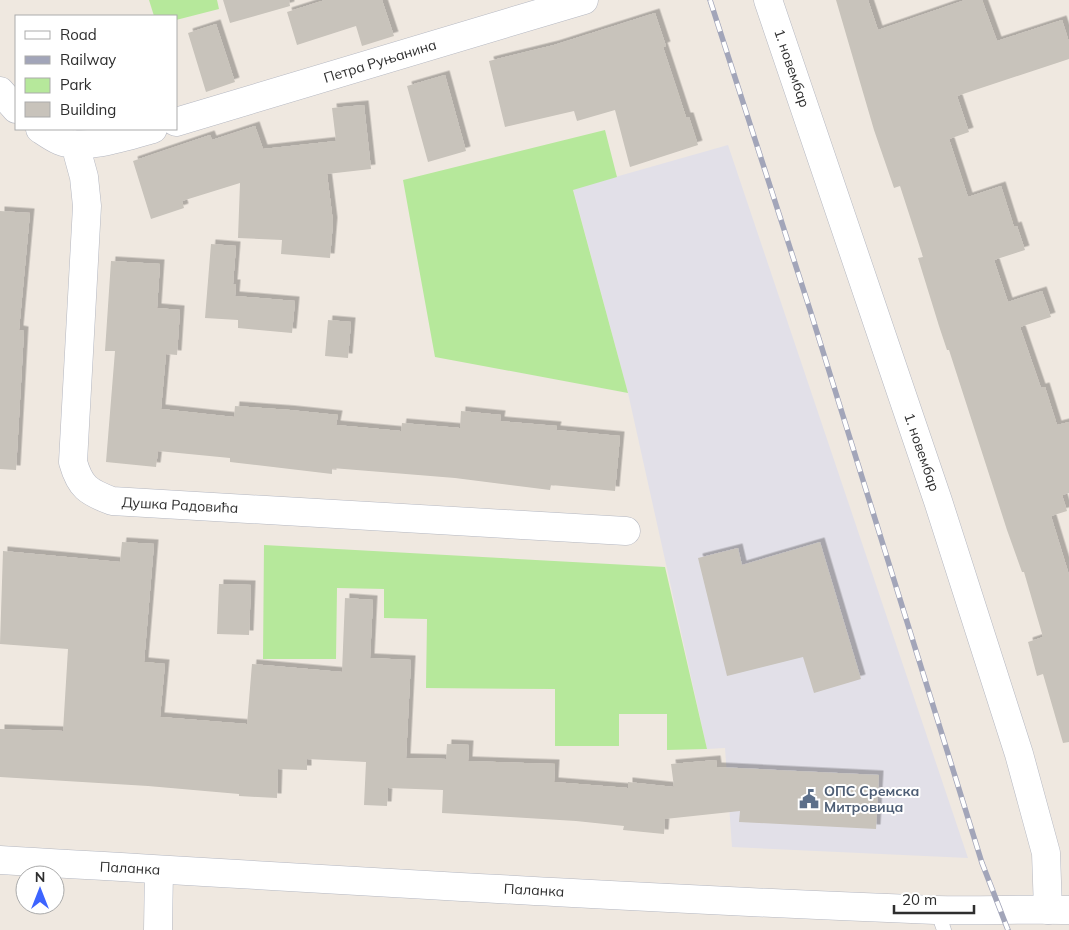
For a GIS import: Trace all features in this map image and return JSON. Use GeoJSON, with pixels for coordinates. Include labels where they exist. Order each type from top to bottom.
{"type":"FeatureCollection","features":[{"type":"Feature","properties":{"kind":"street","name":"Петра Руњанина"},"geometry":{"type":"LineString","coordinates":[[178,121],[584,0]]}},
{"type":"Feature","properties":{"kind":"street","name":"1. новембар"},"geometry":{"type":"LineString","coordinates":[[768,0],[938,501],[1019,754],[1046,853],[1058,910]]}},
{"type":"Feature","properties":{"kind":"street"},"geometry":{"type":"LineString","coordinates":[[0,91],[15,108]]}},
{"type":"Feature","properties":{"kind":"street"},"geometry":{"type":"LineString","coordinates":[[42,130],[61,141],[75,144],[100,142],[148,130]]}},
{"type":"Feature","properties":{"kind":"street","name":"Душка Радовића"},"geometry":{"type":"LineString","coordinates":[[75,144],[84,177],[87,206],[73,462],[78,478],[92,494],[112,501],[626,531]]}},
{"type":"Feature","properties":{"kind":"street","name":"Паланка"},"geometry":{"type":"LineString","coordinates":[[0,860],[940,920],[1058,910]]}},
{"type":"Feature","properties":{"kind":"street"},"geometry":{"type":"LineString","coordinates":[[158,930],[159,870]]}},
{"type":"Feature","properties":{"kind":"shaded area"},"geometry":{"type":"Polygon","coordinates":[[[728,145],[968,858],[732,847],[725,748],[707,749],[628,393],[573,189],[728,145]]]}},
{"type":"Feature","properties":{"kind":"green space"},"geometry":{"type":"Polygon","coordinates":[[[149,0],[217,0],[219,9],[178,19],[178,15],[154,15],[149,0]]]}},
{"type":"Feature","properties":{"kind":"green space"},"geometry":{"type":"Polygon","coordinates":[[[605,130],[617,177],[573,190],[628,393],[435,357],[403,180],[605,130]]]}},
{"type":"Feature","properties":{"kind":"green space"},"geometry":{"type":"Polygon","coordinates":[[[264,545],[665,567],[707,749],[667,750],[667,714],[619,714],[619,746],[555,746],[555,689],[426,688],[427,619],[384,618],[384,589],[337,588],[336,659],[263,659],[264,545]]]}},
{"type":"Feature","properties":{"kind":"building"},"geometry":{"type":"Polygon","coordinates":[[[223,0],[289,0],[290,6],[230,23],[223,0]]]}},
{"type":"Feature","properties":{"kind":"building"},"geometry":{"type":"Polygon","coordinates":[[[325,0],[382,0],[394,36],[362,46],[356,26],[297,45],[287,12],[325,0]]]}},
{"type":"Feature","properties":{"kind":"building"},"geometry":{"type":"Polygon","coordinates":[[[836,0],[868,0],[878,30],[965,0],[982,0],[997,41],[1062,20],[1069,42],[1069,59],[957,96],[969,132],[949,139],[968,197],[1001,186],[1014,227],[1017,226],[1025,250],[994,260],[1008,302],[1042,291],[1051,317],[1020,327],[1041,388],[1045,387],[1057,425],[1069,422],[1069,493],[1062,495],[1067,511],[1051,516],[1069,575],[1069,742],[1063,743],[1043,674],[1037,676],[1028,642],[1043,637],[1024,572],[1022,572],[1007,530],[949,350],[947,350],[939,326],[918,258],[923,257],[900,186],[894,188],[874,130],[836,0]]]}},
{"type":"Feature","properties":{"kind":"building"},"geometry":{"type":"Polygon","coordinates":[[[655,13],[666,46],[663,47],[686,117],[689,117],[698,145],[630,167],[615,110],[577,121],[574,111],[505,127],[489,61],[554,45],[655,13]]]}},
{"type":"Feature","properties":{"kind":"building"},"geometry":{"type":"Polygon","coordinates":[[[216,24],[235,82],[206,92],[188,33],[216,24]]]}},
{"type":"Feature","properties":{"kind":"building"},"geometry":{"type":"Polygon","coordinates":[[[445,75],[466,151],[428,162],[407,86],[445,75]]]}},
{"type":"Feature","properties":{"kind":"building"},"geometry":{"type":"Polygon","coordinates":[[[364,105],[371,169],[327,174],[333,222],[330,258],[281,254],[282,240],[238,238],[240,183],[182,201],[184,208],[151,219],[133,161],[210,135],[212,140],[255,126],[263,149],[336,141],[332,108],[364,105]]]}},
{"type":"Feature","properties":{"kind":"building"},"geometry":{"type":"Polygon","coordinates":[[[0,211],[30,213],[19,330],[24,331],[16,470],[0,469],[0,211]]]}},
{"type":"Feature","properties":{"kind":"building"},"geometry":{"type":"Polygon","coordinates":[[[211,244],[236,246],[233,284],[236,284],[235,296],[295,301],[292,333],[238,328],[238,320],[205,318],[211,244]]]}},
{"type":"Feature","properties":{"kind":"building"},"geometry":{"type":"Polygon","coordinates":[[[111,261],[160,264],[157,308],[180,310],[177,355],[166,354],[161,409],[234,417],[235,406],[290,410],[338,415],[336,425],[401,431],[402,423],[460,428],[461,411],[501,415],[500,421],[557,426],[556,430],[620,436],[615,491],[551,485],[550,490],[455,478],[332,468],[332,474],[230,462],[230,458],[158,451],[156,467],[106,462],[115,351],[105,351],[111,261]]]}},
{"type":"Feature","properties":{"kind":"building"},"geometry":{"type":"Polygon","coordinates":[[[328,320],[351,322],[348,358],[325,356],[328,320]]]}},
{"type":"Feature","properties":{"kind":"building"},"geometry":{"type":"Polygon","coordinates":[[[122,542],[154,544],[144,662],[165,664],[160,717],[247,724],[252,664],[342,672],[345,598],[373,600],[370,658],[411,660],[406,758],[446,759],[447,744],[469,745],[468,761],[555,764],[554,782],[628,788],[628,782],[674,787],[671,764],[716,760],[717,767],[879,775],[876,829],[739,822],[740,811],[665,819],[664,834],[623,830],[624,826],[576,821],[442,813],[443,790],[388,788],[387,806],[364,805],[366,762],[307,759],[307,770],[278,769],[277,798],[239,796],[239,794],[148,786],[0,777],[0,729],[63,731],[68,649],[0,644],[3,551],[120,562],[122,542]]]}},
{"type":"Feature","properties":{"kind":"building"},"geometry":{"type":"Polygon","coordinates":[[[820,542],[861,679],[814,693],[803,657],[727,676],[698,558],[738,548],[742,565],[820,542]]]}},
{"type":"Feature","properties":{"kind":"building"},"geometry":{"type":"Polygon","coordinates":[[[219,584],[251,585],[249,635],[217,634],[219,584]]]}},
{"type":"Feature","properties":{"kind":"railway"},"geometry":{"type":"LineString","coordinates":[[710,0],[811,313],[982,863],[1008,930]]}},
{"type":"Feature","properties":{"kind":"place","name":"ОПС Сремска Митровица"},"geometry":{"type":"Point","coordinates":[809,799]}}]}
